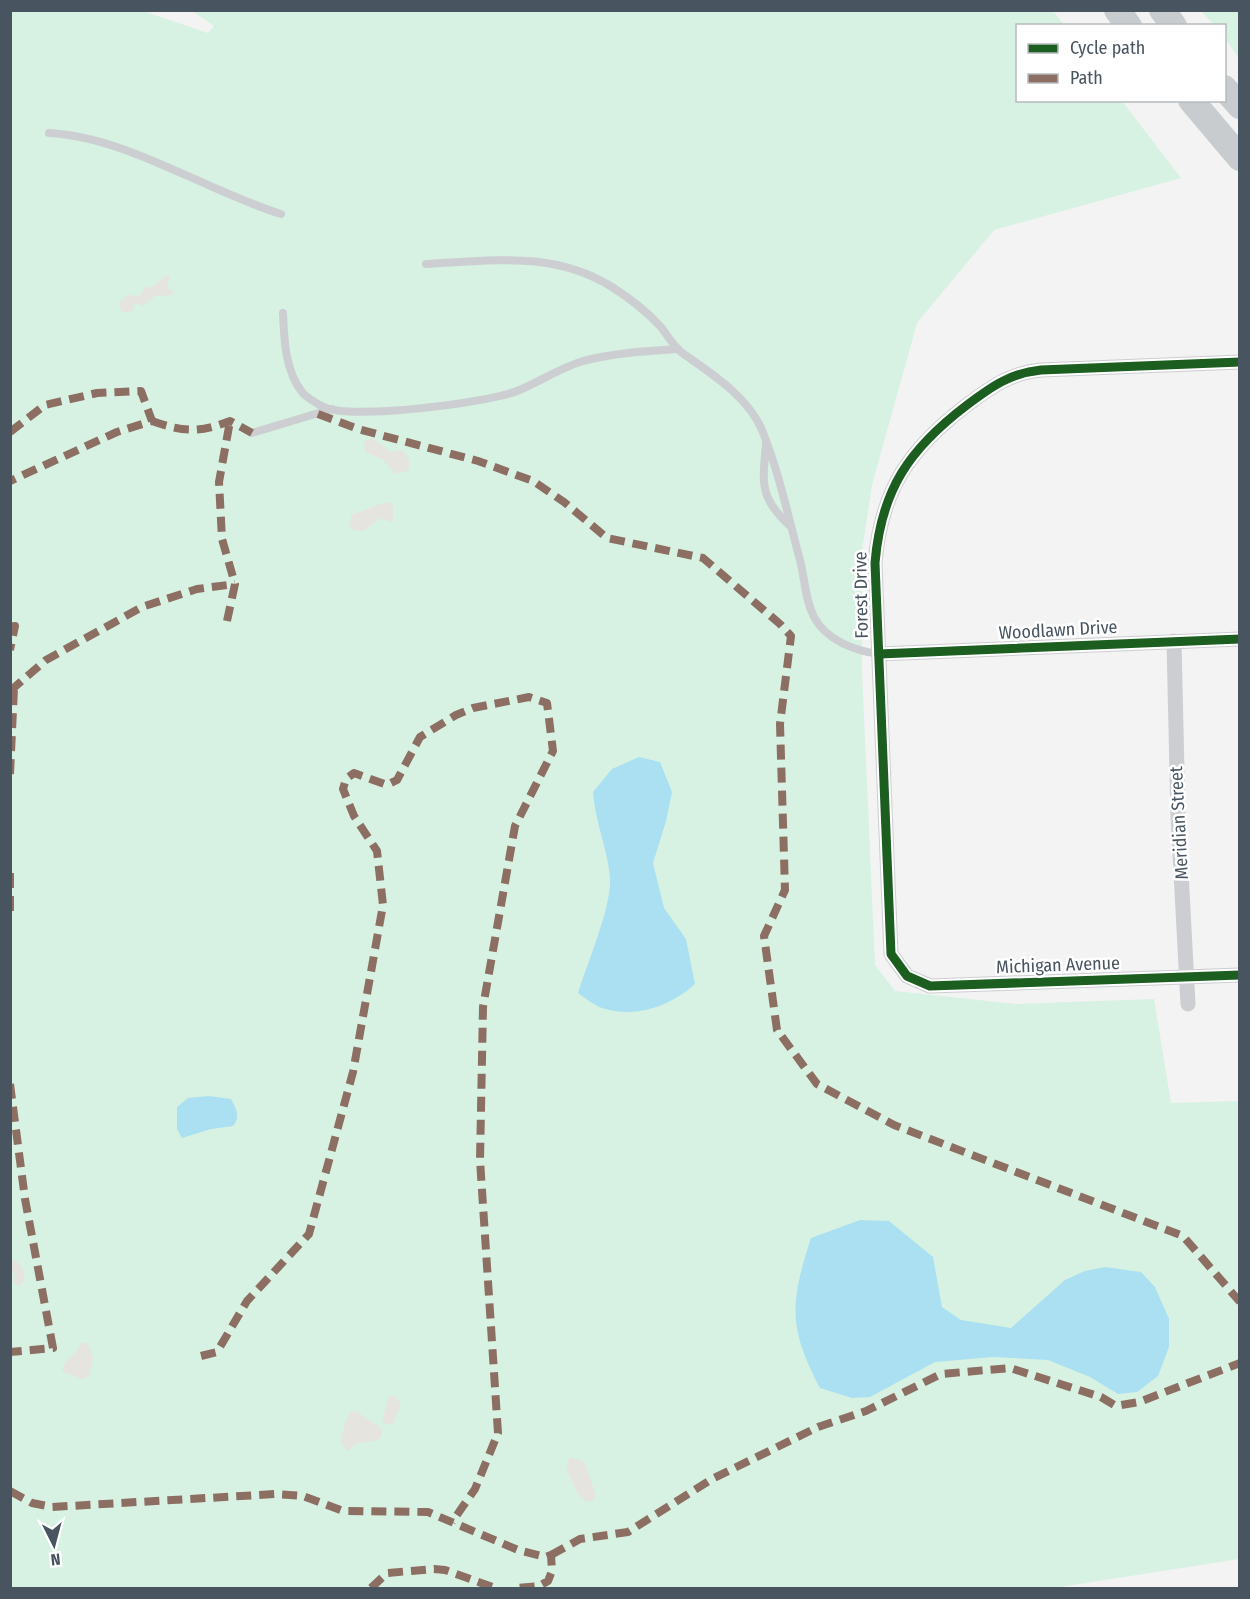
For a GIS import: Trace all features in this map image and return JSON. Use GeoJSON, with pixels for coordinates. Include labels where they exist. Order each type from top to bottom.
{"type":"FeatureCollection","features":[{"type":"Feature","properties":{"kind":"main road"},"geometry":{"type":"LineString","coordinates":[[1117,10],[1128,24]]}},
{"type":"Feature","properties":{"kind":"main road"},"geometry":{"type":"LineString","coordinates":[[1162,10],[1172,24]]}},
{"type":"Feature","properties":{"kind":"main road"},"geometry":{"type":"LineString","coordinates":[[1226,90],[1239,106]]}},
{"type":"Feature","properties":{"kind":"main road"},"geometry":{"type":"LineString","coordinates":[[1193,102],[1239,158]]}},
{"type":"Feature","properties":{"kind":"street","name":"Forest Drive"},"geometry":{"type":"LineString","coordinates":[[891,954],[875,563],[883,513],[893,485],[907,461],[950,418],[995,384],[1024,372],[1239,362]]}},
{"type":"Feature","properties":{"kind":"street","name":"Woodlawn Drive"},"geometry":{"type":"LineString","coordinates":[[879,654],[1239,639]]}},
{"type":"Feature","properties":{"kind":"street","name":"Meridian Street"},"geometry":{"type":"LineString","coordinates":[[1174,641],[1178,816],[1188,1004]]}},
{"type":"Feature","properties":{"kind":"street","name":"Michigan Avenue"},"geometry":{"type":"LineString","coordinates":[[891,954],[907,976],[930,986],[1239,975]]}},
{"type":"Feature","properties":{"kind":"lane"},"geometry":{"type":"LineString","coordinates":[[49,133],[73,134],[104,141],[242,202],[281,213]]}},
{"type":"Feature","properties":{"kind":"lane"},"geometry":{"type":"LineString","coordinates":[[426,264],[530,259],[572,267],[612,287],[659,325],[678,349],[742,400],[761,428],[778,471],[789,525],[815,619],[846,646],[860,652],[879,654]]}},
{"type":"Feature","properties":{"kind":"lane"},"geometry":{"type":"LineString","coordinates":[[283,313],[287,353],[292,374],[302,392],[325,408],[362,412],[440,407],[515,392],[583,362],[635,351],[678,349]]}},
{"type":"Feature","properties":{"kind":"lane"},"geometry":{"type":"LineString","coordinates":[[252,433],[333,409]]}},
{"type":"Feature","properties":{"kind":"lane"},"geometry":{"type":"LineString","coordinates":[[766,442],[762,473],[764,488],[789,525]]}},
{"type":"Feature","properties":{"kind":"green space"},"geometry":{"type":"Polygon","coordinates":[[[11,11],[143,11],[208,33],[214,26],[192,11],[1053,11],[1063,24],[1016,24],[1016,102],[1123,102],[1181,178],[994,230],[917,323],[872,485],[862,551],[862,671],[875,965],[895,991],[1016,1004],[1154,999],[1171,1103],[1239,1101],[1239,1559],[1054,1588],[11,1588],[11,11]]]}},
{"type":"Feature","properties":{"kind":"green space"},"geometry":{"type":"Polygon","coordinates":[[[1201,11],[1239,11],[1239,58],[1226,40],[1226,24],[1213,24],[1201,11]]]}},
{"type":"Feature","properties":{"kind":"sand"},"geometry":{"type":"Polygon","coordinates":[[[165,276],[170,276],[167,288],[173,291],[173,295],[155,296],[143,306],[135,303],[131,313],[122,312],[119,306],[121,300],[128,295],[139,296],[144,288],[154,286],[165,276]]]}},
{"type":"Feature","properties":{"kind":"sand"},"geometry":{"type":"Polygon","coordinates":[[[372,438],[391,452],[401,450],[409,459],[408,471],[396,474],[382,459],[365,452],[364,442],[372,438]]]}},
{"type":"Feature","properties":{"kind":"sand"},"geometry":{"type":"Polygon","coordinates":[[[386,502],[393,504],[393,520],[390,522],[381,518],[363,531],[353,530],[350,525],[351,515],[386,502]]]}},
{"type":"Feature","properties":{"kind":"sand"},"geometry":{"type":"Polygon","coordinates":[[[11,1260],[18,1263],[23,1270],[25,1281],[19,1287],[13,1281],[15,1273],[11,1270],[11,1260]]]}},
{"type":"Feature","properties":{"kind":"sand"},"geometry":{"type":"Polygon","coordinates":[[[81,1343],[88,1343],[93,1358],[89,1376],[82,1379],[62,1369],[81,1343]]]}},
{"type":"Feature","properties":{"kind":"sand"},"geometry":{"type":"Polygon","coordinates":[[[394,1395],[401,1404],[393,1424],[389,1425],[382,1422],[388,1398],[394,1395]]]}},
{"type":"Feature","properties":{"kind":"sand"},"geometry":{"type":"Polygon","coordinates":[[[356,1411],[381,1428],[382,1434],[379,1440],[358,1443],[347,1451],[341,1443],[344,1426],[350,1413],[356,1411]]]}},
{"type":"Feature","properties":{"kind":"sand"},"geometry":{"type":"Polygon","coordinates":[[[570,1457],[584,1462],[596,1495],[594,1500],[586,1502],[576,1491],[566,1467],[570,1457]]]}},
{"type":"Feature","properties":{"kind":"water"},"geometry":{"type":"Polygon","coordinates":[[[639,757],[660,762],[672,792],[653,863],[664,908],[686,939],[695,984],[664,1004],[627,1012],[602,1008],[578,993],[603,919],[610,890],[609,867],[593,792],[612,769],[639,757]]]}},
{"type":"Feature","properties":{"kind":"water"},"geometry":{"type":"Polygon","coordinates":[[[209,1096],[231,1099],[237,1112],[235,1123],[233,1126],[211,1129],[182,1138],[177,1129],[177,1107],[188,1098],[209,1096]]]}},
{"type":"Feature","properties":{"kind":"water"},"geometry":{"type":"Polygon","coordinates":[[[860,1220],[889,1221],[933,1257],[942,1307],[961,1320],[1011,1328],[1065,1280],[1085,1271],[1105,1267],[1141,1272],[1155,1287],[1169,1319],[1169,1347],[1158,1376],[1137,1392],[1118,1394],[1090,1377],[1048,1360],[993,1357],[935,1362],[870,1397],[852,1398],[820,1388],[802,1348],[798,1331],[796,1298],[799,1280],[811,1238],[860,1220]]]}},
{"type":"Feature","properties":{"kind":"marked path"},"geometry":{"type":"LineString","coordinates":[[10,432],[45,405],[97,393],[141,391],[152,421],[117,432],[10,481]]}},
{"type":"Feature","properties":{"kind":"marked path"},"geometry":{"type":"LineString","coordinates":[[318,414],[358,429],[478,461],[533,481],[564,502],[607,538],[703,558],[780,624],[791,636],[780,724],[785,890],[764,936],[777,1030],[817,1084],[894,1125],[1183,1236],[1240,1302]]}},
{"type":"Feature","properties":{"kind":"marked path"},"geometry":{"type":"LineString","coordinates":[[152,421],[191,430],[209,428],[230,421],[252,433]]}},
{"type":"Feature","properties":{"kind":"marked path"},"geometry":{"type":"LineString","coordinates":[[227,621],[235,584],[222,539],[219,482],[230,421]]}},
{"type":"Feature","properties":{"kind":"marked path"},"geometry":{"type":"LineString","coordinates":[[10,691],[46,660],[142,607],[197,589],[235,584]]}},
{"type":"Feature","properties":{"kind":"marked path"},"geometry":{"type":"LineString","coordinates":[[10,627],[15,626],[10,650]]}},
{"type":"Feature","properties":{"kind":"marked path"},"geometry":{"type":"LineString","coordinates":[[10,774],[14,688]]}},
{"type":"Feature","properties":{"kind":"marked path"},"geometry":{"type":"LineString","coordinates":[[201,1356],[217,1352],[247,1301],[309,1234],[353,1072],[383,905],[377,851],[354,816],[343,789],[346,779],[354,773],[387,785],[397,780],[420,737],[456,715],[473,708],[529,697],[547,703],[553,751],[515,826],[483,1007],[480,1160],[498,1433],[475,1489],[452,1522]]}},
{"type":"Feature","properties":{"kind":"marked path"},"geometry":{"type":"LineString","coordinates":[[10,873],[10,914]]}},
{"type":"Feature","properties":{"kind":"marked path"},"geometry":{"type":"LineString","coordinates":[[10,1084],[25,1199],[53,1348],[10,1352]]}},
{"type":"Feature","properties":{"kind":"marked path"},"geometry":{"type":"LineString","coordinates":[[551,1555],[580,1539],[628,1532],[712,1479],[818,1427],[866,1411],[941,1374],[1010,1368],[1101,1397],[1116,1406],[1139,1402],[1240,1363]]}},
{"type":"Feature","properties":{"kind":"marked path"},"geometry":{"type":"LineString","coordinates":[[10,1491],[32,1503],[52,1507],[276,1494],[303,1496],[343,1511],[428,1512],[518,1550],[545,1557],[551,1555],[552,1571],[548,1581],[539,1586],[517,1588]]}},
{"type":"Feature","properties":{"kind":"marked path"},"geometry":{"type":"LineString","coordinates":[[371,1588],[387,1573],[434,1569],[445,1570],[495,1588]]}},
{"type":"Feature","properties":{"kind":"cycle path"},"geometry":{"type":"LineString","coordinates":[[1240,362],[1041,370],[1020,374],[1001,382],[947,421],[929,438],[901,473],[884,514],[875,563],[891,954],[907,976],[930,986],[1240,975]]}},
{"type":"Feature","properties":{"kind":"cycle path"},"geometry":{"type":"LineString","coordinates":[[879,654],[1240,639]]}}]}
